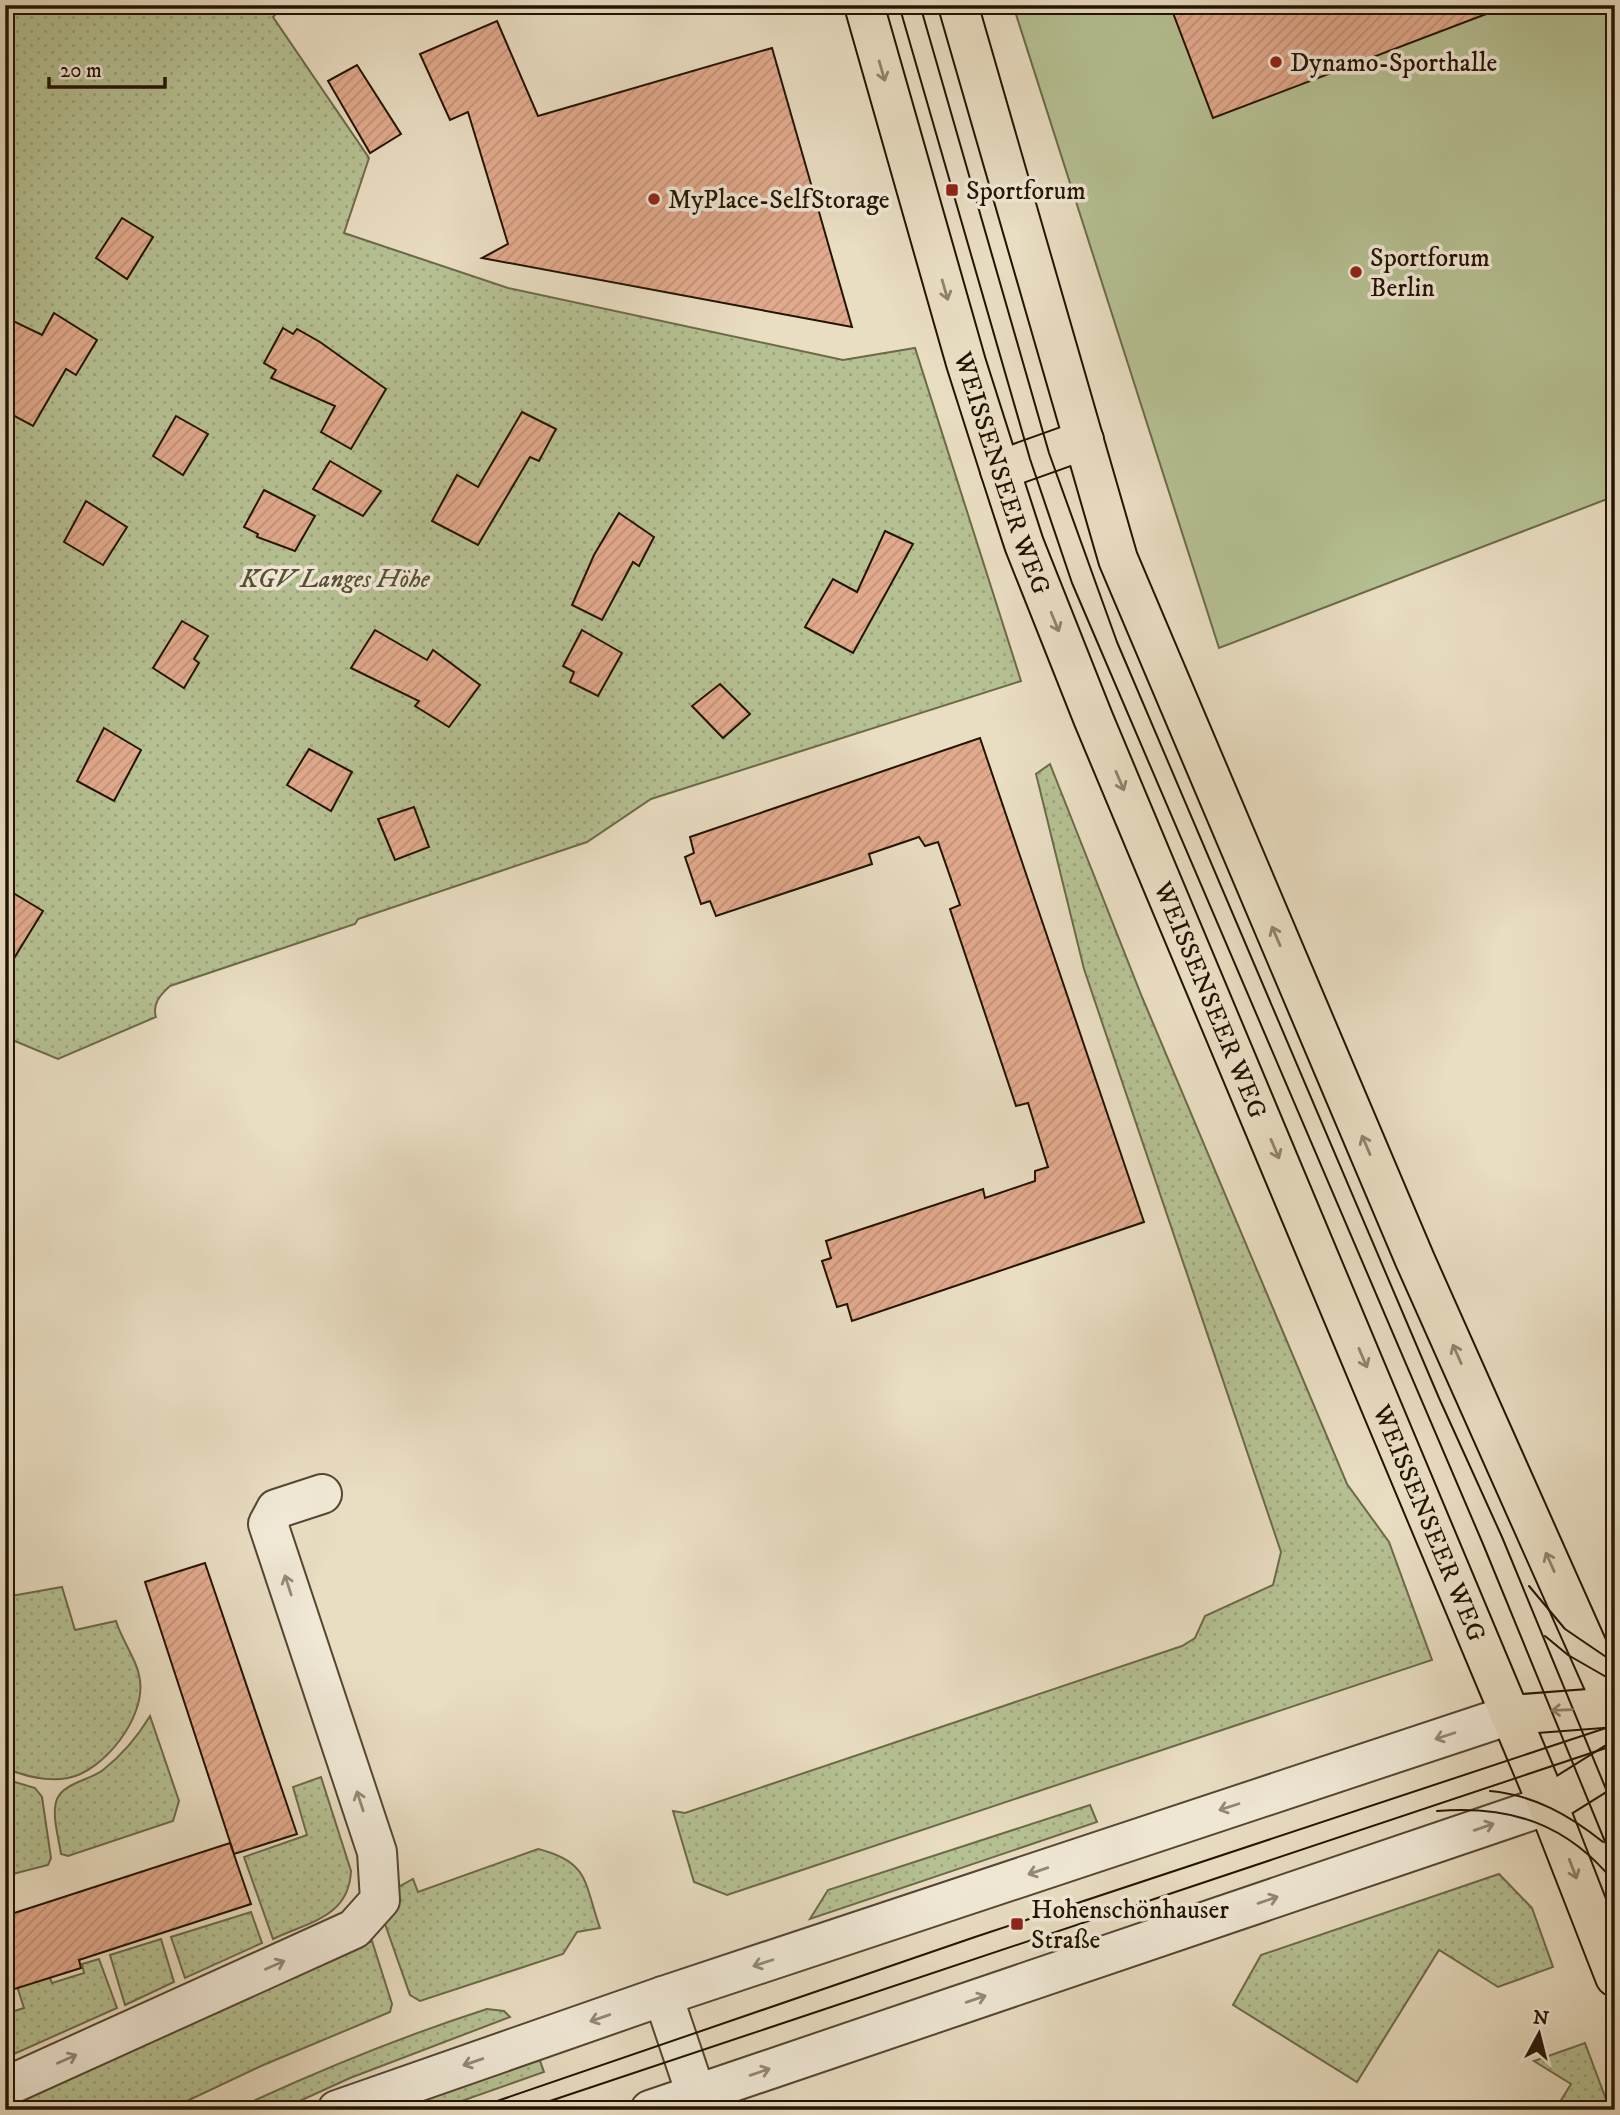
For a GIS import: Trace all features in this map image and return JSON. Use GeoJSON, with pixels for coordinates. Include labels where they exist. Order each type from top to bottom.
{"type":"FeatureCollection","features":[{"type":"Feature","properties":{"kind":"main road","name":"WEISSENSEER WEG"},"geometry":{"type":"LineString","coordinates":[[864,5],[966,363],[1024,544],[1093,718],[1548,1805],[1615,1976]]}},
{"type":"Feature","properties":{"kind":"main road"},"geometry":{"type":"LineString","coordinates":[[958,5],[1118,559],[1415,1260],[1614,1708],[1510,1715]]}},
{"type":"Feature","properties":{"kind":"main road"},"geometry":{"type":"LineString","coordinates":[[1000,470],[1084,440]]}},
{"type":"Feature","properties":{"kind":"main road"},"geometry":{"type":"LineString","coordinates":[[1548,1805],[1615,1763]]}},
{"type":"Feature","properties":{"kind":"street"},"geometry":{"type":"LineString","coordinates":[[5,2087],[354,1929],[380,1900],[377,1852],[268,1524],[276,1509],[322,1494]]}},
{"type":"Feature","properties":{"kind":"street"},"geometry":{"type":"LineString","coordinates":[[337,2110],[663,1996],[1510,1715]]}},
{"type":"Feature","properties":{"kind":"street"},"geometry":{"type":"LineString","coordinates":[[650,2110],[1548,1805]]}},
{"type":"Feature","properties":{"kind":"street"},"geometry":{"type":"LineString","coordinates":[[663,1996],[696,2094]]}},
{"type":"Feature","properties":{"kind":"green space","name":"KGV Langes Höhe"},"geometry":{"type":"Polygon","coordinates":[[[5,5],[284,5],[273,17],[369,158],[344,233],[508,288],[843,360],[915,348],[1021,681],[651,799],[587,842],[170,986],[158,1000],[156,1017],[58,1059],[5,1037],[5,5]]]}},
{"type":"Feature","properties":{"kind":"green space","name":"Sportforum Berlin"},"geometry":{"type":"Polygon","coordinates":[[[1013,5],[1615,5],[1615,496],[1219,648],[1013,5]]]}},
{"type":"Feature","properties":{"kind":"green space"},"geometry":{"type":"Polygon","coordinates":[[[1050,764],[1142,997],[1347,1484],[1389,1542],[1432,1660],[727,1895],[694,1882],[673,1811],[685,1813],[1182,1646],[1195,1638],[1205,1616],[1273,1585],[1281,1552],[1084,969],[1036,774],[1050,764]]]}},
{"type":"Feature","properties":{"kind":"green space"},"geometry":{"type":"Polygon","coordinates":[[[62,1587],[75,1630],[116,1621],[136,1666],[140,1696],[129,1726],[108,1754],[82,1773],[68,1778],[44,1779],[5,1768],[5,1597],[62,1587]]]}},
{"type":"Feature","properties":{"kind":"green space"},"geometry":{"type":"Polygon","coordinates":[[[150,1716],[179,1801],[173,1821],[68,1856],[61,1854],[55,1812],[60,1794],[110,1764],[129,1745],[150,1716]]]}},
{"type":"Feature","properties":{"kind":"green space"},"geometry":{"type":"Polygon","coordinates":[[[321,1777],[351,1871],[349,1886],[343,1899],[325,1916],[273,1939],[244,1857],[307,1835],[293,1787],[321,1777]]]}},
{"type":"Feature","properties":{"kind":"green space"},"geometry":{"type":"Polygon","coordinates":[[[5,1779],[35,1788],[42,1797],[51,1858],[48,1865],[5,1876],[5,1779]]]}},
{"type":"Feature","properties":{"kind":"green space"},"geometry":{"type":"Polygon","coordinates":[[[1090,1805],[1097,1822],[810,1919],[828,1890],[1090,1805]]]}},
{"type":"Feature","properties":{"kind":"green space"},"geometry":{"type":"Polygon","coordinates":[[[538,1849],[555,1854],[576,1868],[587,1887],[600,1928],[577,1932],[563,1954],[420,2001],[410,1995],[385,1924],[395,1889],[413,1879],[418,1892],[538,1849]]]}},
{"type":"Feature","properties":{"kind":"green space"},"geometry":{"type":"Polygon","coordinates":[[[1499,1874],[1532,1908],[1553,1967],[1498,1987],[1439,1950],[1357,2082],[1233,2005],[1261,1955],[1499,1874]]]}},
{"type":"Feature","properties":{"kind":"green space"},"geometry":{"type":"Polygon","coordinates":[[[251,1912],[262,1943],[185,1978],[171,1937],[251,1912]]]}},
{"type":"Feature","properties":{"kind":"green space"},"geometry":{"type":"Polygon","coordinates":[[[161,1939],[174,1982],[125,2005],[110,1955],[161,1939]]]}},
{"type":"Feature","properties":{"kind":"green space"},"geometry":{"type":"Polygon","coordinates":[[[372,1941],[392,2004],[390,2012],[261,2066],[168,2110],[5,2110],[5,2104],[372,1941]]]}},
{"type":"Feature","properties":{"kind":"green space"},"geometry":{"type":"Polygon","coordinates":[[[99,1959],[117,2008],[5,2058],[5,2014],[24,2008],[17,1986],[49,1976],[52,1983],[84,1973],[82,1964],[99,1959]]]}},
{"type":"Feature","properties":{"kind":"green space"},"geometry":{"type":"Polygon","coordinates":[[[487,2009],[504,2011],[510,2017],[350,2078],[280,2110],[234,2110],[359,2055],[487,2009]]]}},
{"type":"Feature","properties":{"kind":"green space"},"geometry":{"type":"Polygon","coordinates":[[[1585,2043],[1610,2110],[1555,2110],[1571,2084],[1534,2061],[1585,2043]]]}},
{"type":"Feature","properties":{"kind":"green space"},"geometry":{"type":"Polygon","coordinates":[[[539,2058],[544,2072],[436,2110],[393,2110],[539,2058]]]}},
{"type":"Feature","properties":{"kind":"building","name":"Dynamo-Sporthalle"},"geometry":{"type":"Polygon","coordinates":[[[1170,5],[1502,5],[1502,8],[1213,118],[1170,5]]]}},
{"type":"Feature","properties":{"kind":"building","name":"MyPlace-SelfStorage"},"geometry":{"type":"Polygon","coordinates":[[[497,21],[538,116],[772,48],[852,327],[482,258],[508,244],[468,112],[450,120],[420,54],[497,21]]]}},
{"type":"Feature","properties":{"kind":"building"},"geometry":{"type":"Polygon","coordinates":[[[357,65],[401,134],[370,153],[328,81],[357,65]]]}},
{"type":"Feature","properties":{"kind":"building"},"geometry":{"type":"Polygon","coordinates":[[[122,218],[153,237],[127,279],[96,258],[122,218]]]}},
{"type":"Feature","properties":{"kind":"building"},"geometry":{"type":"Polygon","coordinates":[[[54,313],[97,340],[76,375],[66,369],[33,426],[5,411],[5,317],[42,335],[54,313]]]}},
{"type":"Feature","properties":{"kind":"building"},"geometry":{"type":"Polygon","coordinates":[[[283,328],[293,334],[297,329],[320,342],[386,389],[351,449],[321,432],[335,406],[271,378],[276,370],[264,363],[283,328]]]}},
{"type":"Feature","properties":{"kind":"building"},"geometry":{"type":"Polygon","coordinates":[[[522,412],[556,429],[539,461],[530,457],[478,545],[432,521],[457,475],[478,487],[522,412]]]}},
{"type":"Feature","properties":{"kind":"building"},"geometry":{"type":"Polygon","coordinates":[[[176,416],[208,434],[183,475],[153,456],[176,416]]]}},
{"type":"Feature","properties":{"kind":"building"},"geometry":{"type":"Polygon","coordinates":[[[330,461],[381,491],[363,516],[313,489],[330,461]]]}},
{"type":"Feature","properties":{"kind":"building"},"geometry":{"type":"Polygon","coordinates":[[[264,490],[315,516],[295,551],[257,537],[258,534],[244,527],[264,490]]]}},
{"type":"Feature","properties":{"kind":"building"},"geometry":{"type":"Polygon","coordinates":[[[86,501],[127,527],[103,565],[64,542],[86,501]]]}},
{"type":"Feature","properties":{"kind":"building"},"geometry":{"type":"Polygon","coordinates":[[[619,513],[654,537],[639,566],[633,562],[602,620],[572,605],[594,555],[619,513]]]}},
{"type":"Feature","properties":{"kind":"building"},"geometry":{"type":"Polygon","coordinates":[[[885,531],[913,544],[853,653],[805,627],[833,579],[857,592],[885,531]]]}},
{"type":"Feature","properties":{"kind":"building"},"geometry":{"type":"Polygon","coordinates":[[[182,621],[208,636],[194,659],[199,663],[184,688],[153,668],[182,621]]]}},
{"type":"Feature","properties":{"kind":"building"},"geometry":{"type":"Polygon","coordinates":[[[375,630],[427,660],[433,650],[480,685],[449,727],[415,706],[419,701],[351,668],[375,630]]]}},
{"type":"Feature","properties":{"kind":"building"},"geometry":{"type":"Polygon","coordinates":[[[582,630],[622,653],[598,696],[570,682],[574,672],[563,666],[582,630]]]}},
{"type":"Feature","properties":{"kind":"building"},"geometry":{"type":"Polygon","coordinates":[[[720,684],[750,714],[723,738],[692,706],[720,684]]]}},
{"type":"Feature","properties":{"kind":"building"},"geometry":{"type":"Polygon","coordinates":[[[104,728],[141,750],[114,801],[77,781],[104,728]]]}},
{"type":"Feature","properties":{"kind":"building"},"geometry":{"type":"Polygon","coordinates":[[[980,738],[1144,1222],[852,1321],[847,1304],[837,1307],[822,1261],[831,1258],[826,1241],[983,1189],[985,1198],[1035,1181],[1035,1171],[1048,1167],[1028,1103],[1016,1106],[950,909],[960,905],[938,842],[925,846],[919,837],[869,854],[872,864],[716,916],[710,901],[701,904],[685,857],[694,853],[690,837],[980,738]]]}},
{"type":"Feature","properties":{"kind":"building"},"geometry":{"type":"Polygon","coordinates":[[[309,749],[352,772],[331,811],[287,785],[309,749]]]}},
{"type":"Feature","properties":{"kind":"building"},"geometry":{"type":"Polygon","coordinates":[[[414,807],[429,847],[395,860],[378,819],[414,807]]]}},
{"type":"Feature","properties":{"kind":"building"},"geometry":{"type":"Polygon","coordinates":[[[5,888],[43,911],[5,973],[5,888]]]}},
{"type":"Feature","properties":{"kind":"building"},"geometry":{"type":"Polygon","coordinates":[[[205,1563],[297,1834],[234,1854],[145,1582],[205,1563]]]}},
{"type":"Feature","properties":{"kind":"building"},"geometry":{"type":"Polygon","coordinates":[[[230,1843],[251,1904],[79,1960],[81,1968],[5,1992],[5,1916],[230,1843]]]}},
{"type":"Feature","properties":{"kind":"tram line"},"geometry":{"type":"LineString","coordinates":[[899,5],[1030,459],[1072,583],[1483,1544],[1615,1866]]}},
{"type":"Feature","properties":{"kind":"tram line"},"geometry":{"type":"LineString","coordinates":[[920,5],[1049,453],[1117,642],[1439,1398],[1502,1537],[1615,1811]]}},
{"type":"Feature","properties":{"kind":"tram line"},"geometry":{"type":"LineString","coordinates":[[1529,1586],[1565,1629],[1615,1663]]}},
{"type":"Feature","properties":{"kind":"tram line"},"geometry":{"type":"LineString","coordinates":[[1545,1636],[1568,1655],[1615,1682]]}},
{"type":"Feature","properties":{"kind":"tram line"},"geometry":{"type":"LineString","coordinates":[[471,2110],[975,1937],[1615,1725]]}},
{"type":"Feature","properties":{"kind":"tram line"},"geometry":{"type":"LineString","coordinates":[[523,2110],[1615,1745]]}},
{"type":"Feature","properties":{"kind":"tram line"},"geometry":{"type":"LineString","coordinates":[[1490,1791],[1521,1797],[1550,1808],[1603,1842]]}},
{"type":"Feature","properties":{"kind":"tram line"},"geometry":{"type":"LineString","coordinates":[[1437,1811],[1489,1811],[1536,1823],[1578,1846],[1615,1883]]}},
{"type":"Feature","properties":{"kind":"place","name":"Dynamo-Sporthalle"},"geometry":{"type":"Point","coordinates":[1276,62]}},
{"type":"Feature","properties":{"kind":"place","name":"Sportforum"},"geometry":{"type":"Point","coordinates":[952,190]}},
{"type":"Feature","properties":{"kind":"place","name":"MyPlace-SelfStorage"},"geometry":{"type":"Point","coordinates":[654,199]}},
{"type":"Feature","properties":{"kind":"place","name":"Sportforum Berlin"},"geometry":{"type":"Point","coordinates":[1356,272]}},
{"type":"Feature","properties":{"kind":"place","name":"Hohenschönhauser Straße"},"geometry":{"type":"Point","coordinates":[1017,1924]}}]}
